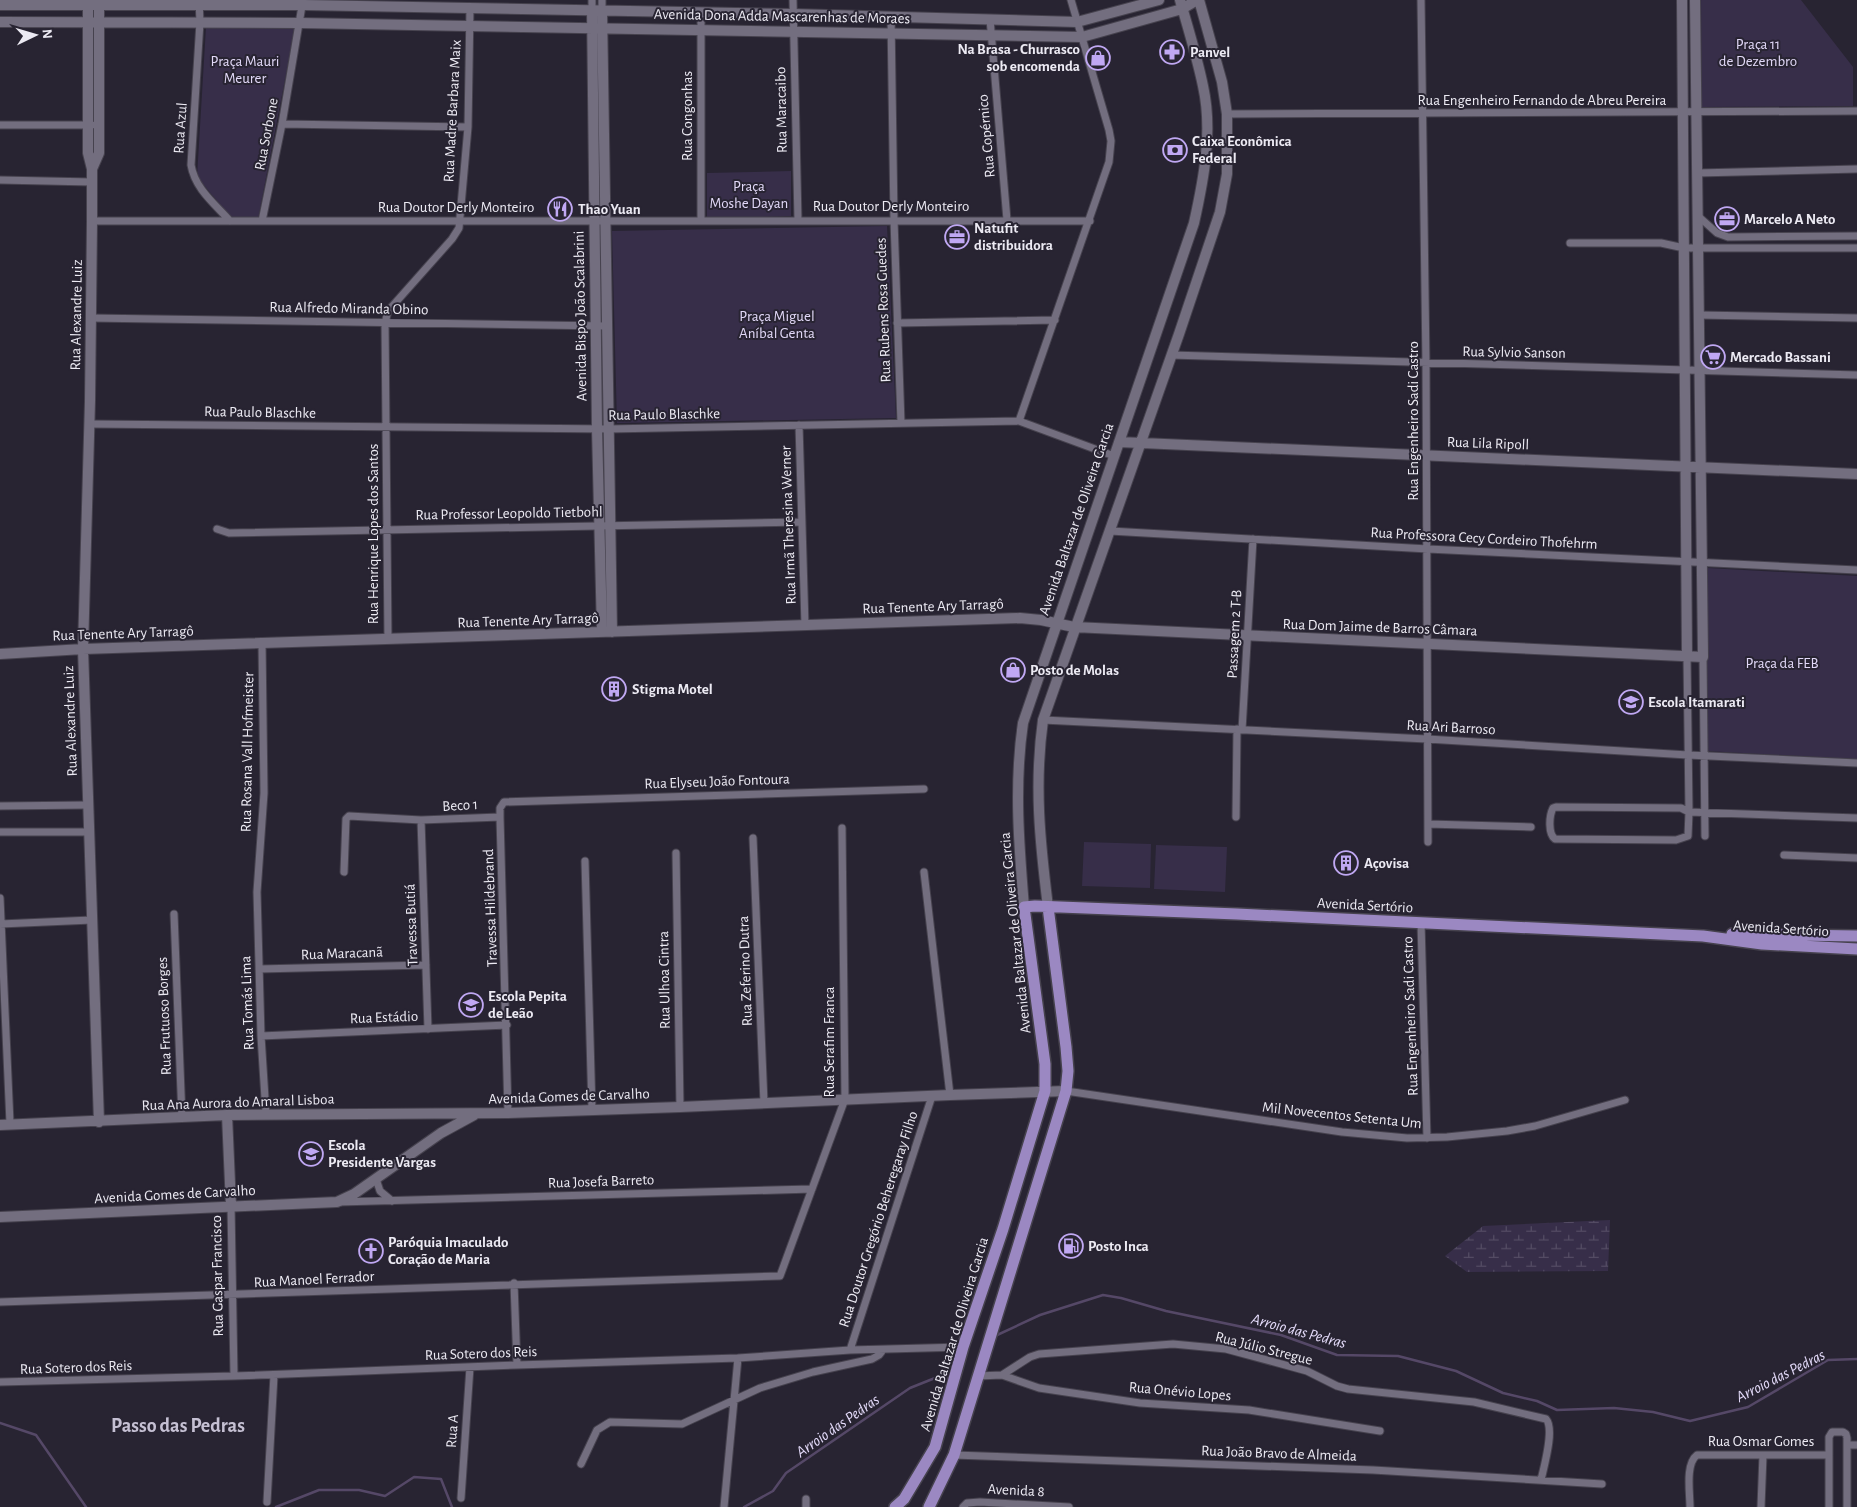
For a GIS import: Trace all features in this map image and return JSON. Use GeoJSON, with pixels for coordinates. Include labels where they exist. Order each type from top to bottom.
{"type":"FeatureCollection","features":[{"type":"Feature","properties":{"kind":"main road","name":"Avenida Sertório"},"geometry":{"type":"LineString","coordinates":[[1024,907],[1703,936],[1762,944],[1857,948]]}},
{"type":"Feature","properties":{"kind":"main road","name":"Avenida Baltazar de Oliveira Garcia"},"geometry":{"type":"LineString","coordinates":[[895,1507],[904,1499],[935,1447],[962,1351],[1003,1229],[1045,1091],[1045,1064],[1024,907]]}},
{"type":"Feature","properties":{"kind":"main road"},"geometry":{"type":"LineString","coordinates":[[930,1507],[954,1455],[1066,1091],[1068,1071],[1066,1047],[1048,907]]}},
{"type":"Feature","properties":{"kind":"main road","name":"Avenida Sertório"},"geometry":{"type":"LineString","coordinates":[[1703,936],[1733,934],[1857,936]]}},
{"type":"Feature","properties":{"kind":"street","name":"Rua Maracaibo"},"geometry":{"type":"LineString","coordinates":[[793,0],[798,220]]}},
{"type":"Feature","properties":{"kind":"street"},"geometry":{"type":"LineString","coordinates":[[1019,421],[1109,162],[1111,141],[1071,0]]}},
{"type":"Feature","properties":{"kind":"street","name":"Avenida Dona Adda Mascarenhas de Moraes"},"geometry":{"type":"LineString","coordinates":[[0,5],[303,2],[470,8],[597,5],[701,12],[1077,22],[1159,0]]}},
{"type":"Feature","properties":{"kind":"street","name":"Avenida Dona Adda Mascarenhas de Moraes"},"geometry":{"type":"LineString","coordinates":[[0,22],[99,21],[470,25],[1082,37],[1198,0]]}},
{"type":"Feature","properties":{"kind":"street"},"geometry":{"type":"LineString","coordinates":[[1048,907],[1038,816],[1040,743],[1043,720],[1074,626],[1110,531],[1220,212],[1227,174],[1227,114],[1222,82],[1198,0]]}},
{"type":"Feature","properties":{"kind":"street","name":"Rua Engenheiro Sadi Castro"},"geometry":{"type":"LineString","coordinates":[[1421,0],[1428,549],[1428,842]]}},
{"type":"Feature","properties":{"kind":"street"},"geometry":{"type":"LineString","coordinates":[[1682,0],[1689,812],[1688,836],[1681,840],[1556,839],[1550,834],[1551,812],[1556,807],[1681,808],[1689,812],[1857,818]]}},
{"type":"Feature","properties":{"kind":"street"},"geometry":{"type":"LineString","coordinates":[[1695,0],[1705,836]]}},
{"type":"Feature","properties":{"kind":"street","name":"Rua Sorbone"},"geometry":{"type":"LineString","coordinates":[[262,221],[282,124],[303,2]]}},
{"type":"Feature","properties":{"kind":"street","name":"Rua Azul"},"geometry":{"type":"LineString","coordinates":[[200,3],[191,165],[194,178],[200,188],[230,221]]}},
{"type":"Feature","properties":{"kind":"street","name":"Rua Alexandre Luiz"},"geometry":{"type":"LineString","coordinates":[[92,169],[99,153],[99,4]]}},
{"type":"Feature","properties":{"kind":"street","name":"Rua Alexandre Luiz"},"geometry":{"type":"LineString","coordinates":[[88,5],[88,154],[92,169],[92,221],[89,424],[82,649],[99,1122]]}},
{"type":"Feature","properties":{"kind":"street","name":"Avenida Bispo João Scalabrini"},"geometry":{"type":"LineString","coordinates":[[597,5],[600,220],[607,326],[611,526],[607,632]]}},
{"type":"Feature","properties":{"kind":"street","name":"Avenida Baltazar de Oliveira Garcia"},"geometry":{"type":"LineString","coordinates":[[1024,907],[1018,836],[1018,756],[1023,723],[1194,223],[1205,171],[1207,123],[1204,87],[1181,5]]}},
{"type":"Feature","properties":{"kind":"street","name":"Rua Madre Barbara Maix"},"geometry":{"type":"LineString","coordinates":[[386,427],[385,323],[388,311],[456,233],[460,221],[468,127],[470,8]]}},
{"type":"Feature","properties":{"kind":"street","name":"Rua Congonhas"},"geometry":{"type":"LineString","coordinates":[[701,12],[701,220]]}},
{"type":"Feature","properties":{"kind":"street","name":"Rua Rubens Rosa Guedes"},"geometry":{"type":"LineString","coordinates":[[890,17],[901,423]]}},
{"type":"Feature","properties":{"kind":"street","name":"Rua Copérnico"},"geometry":{"type":"LineString","coordinates":[[990,19],[1007,220]]}},
{"type":"Feature","properties":{"kind":"street","name":"Rua Engenheiro Fernando de Abreu Pereira"},"geometry":{"type":"LineString","coordinates":[[1227,114],[1857,111]]}},
{"type":"Feature","properties":{"kind":"street"},"geometry":{"type":"LineString","coordinates":[[282,124],[468,127]]}},
{"type":"Feature","properties":{"kind":"street"},"geometry":{"type":"LineString","coordinates":[[0,125],[100,126]]}},
{"type":"Feature","properties":{"kind":"street"},"geometry":{"type":"LineString","coordinates":[[1697,173],[1857,169]]}},
{"type":"Feature","properties":{"kind":"street"},"geometry":{"type":"LineString","coordinates":[[0,180],[92,182]]}},
{"type":"Feature","properties":{"kind":"street"},"geometry":{"type":"LineString","coordinates":[[1698,216],[1717,233],[1728,237],[1857,236]]}},
{"type":"Feature","properties":{"kind":"street","name":"Avenida Bispo João Scalabrini"},"geometry":{"type":"LineString","coordinates":[[600,220],[596,326],[597,429],[600,526],[607,632]]}},
{"type":"Feature","properties":{"kind":"street","name":"Rua Doutor Derly Monteiro"},"geometry":{"type":"LineString","coordinates":[[92,221],[1090,221]]}},
{"type":"Feature","properties":{"kind":"street"},"geometry":{"type":"LineString","coordinates":[[1570,243],[1661,243],[1684,248],[1857,248]]}},
{"type":"Feature","properties":{"kind":"street"},"geometry":{"type":"LineString","coordinates":[[1699,315],[1857,318]]}},
{"type":"Feature","properties":{"kind":"street","name":"Rua Alfredo Miranda Obino"},"geometry":{"type":"LineString","coordinates":[[90,318],[607,326]]}},
{"type":"Feature","properties":{"kind":"street"},"geometry":{"type":"LineString","coordinates":[[897,323],[1055,320]]}},
{"type":"Feature","properties":{"kind":"street","name":"Rua Sylvio Sanson"},"geometry":{"type":"LineString","coordinates":[[1171,355],[1426,364],[1857,375]]}},
{"type":"Feature","properties":{"kind":"street","name":"Rua Paulo Blaschke"},"geometry":{"type":"LineString","coordinates":[[89,424],[608,429],[1019,421],[1114,456]]}},
{"type":"Feature","properties":{"kind":"street","name":"Rua Irmã Theresina Werner"},"geometry":{"type":"LineString","coordinates":[[799,425],[805,626]]}},
{"type":"Feature","properties":{"kind":"street","name":"Rua Henrique Lopes dos Santos"},"geometry":{"type":"LineString","coordinates":[[386,427],[388,640]]}},
{"type":"Feature","properties":{"kind":"street","name":"Rua Lila Ripoll"},"geometry":{"type":"LineString","coordinates":[[1119,442],[1857,474]]}},
{"type":"Feature","properties":{"kind":"street","name":"Rua Professor Leopoldo Tietbohl"},"geometry":{"type":"LineString","coordinates":[[217,529],[229,533],[802,522]]}},
{"type":"Feature","properties":{"kind":"street","name":"Rua Professora Cecy Cordeiro Thofehrm"},"geometry":{"type":"LineString","coordinates":[[1110,531],[1857,570]]}},
{"type":"Feature","properties":{"kind":"street","name":"Passagem 2 T-B"},"geometry":{"type":"LineString","coordinates":[[1236,816],[1253,539]]}},
{"type":"Feature","properties":{"kind":"street","name":"Rua Tenente Ary Tarragô"},"geometry":{"type":"LineString","coordinates":[[0,654],[82,649],[1020,618],[1056,622]]}},
{"type":"Feature","properties":{"kind":"street","name":"Rua Dom Jaime de Barros Câmara"},"geometry":{"type":"LineString","coordinates":[[1056,622],[1074,626],[1248,636],[1703,657]]}},
{"type":"Feature","properties":{"kind":"street","name":"Rua Rosana Vall Hofmeister"},"geometry":{"type":"LineString","coordinates":[[257,892],[264,793],[262,643]]}},
{"type":"Feature","properties":{"kind":"street","name":"Rua Ari Barroso"},"geometry":{"type":"LineString","coordinates":[[1043,720],[1427,738],[1688,755],[1857,763]]}},
{"type":"Feature","properties":{"kind":"street","name":"Rua Elyseu João Fontoura"},"geometry":{"type":"LineString","coordinates":[[500,817],[502,804],[512,801],[924,789]]}},
{"type":"Feature","properties":{"kind":"street"},"geometry":{"type":"LineString","coordinates":[[0,806],[88,805]]}},
{"type":"Feature","properties":{"kind":"street","name":"Beco 1"},"geometry":{"type":"LineString","coordinates":[[344,872],[347,817],[351,815],[421,820],[500,817]]}},
{"type":"Feature","properties":{"kind":"street","name":"Travessa Hildebrand"},"geometry":{"type":"LineString","coordinates":[[500,817],[508,1113]]}},
{"type":"Feature","properties":{"kind":"street","name":"Travessa Butiá"},"geometry":{"type":"LineString","coordinates":[[421,820],[428,1029]]}},
{"type":"Feature","properties":{"kind":"street"},"geometry":{"type":"LineString","coordinates":[[1428,824],[1531,827]]}},
{"type":"Feature","properties":{"kind":"street","name":"Rua Serafim Franca"},"geometry":{"type":"LineString","coordinates":[[780,1276],[845,1099],[842,828]]}},
{"type":"Feature","properties":{"kind":"street"},"geometry":{"type":"LineString","coordinates":[[0,832],[89,832]]}},
{"type":"Feature","properties":{"kind":"street","name":"Rua Zeferino Dutra"},"geometry":{"type":"LineString","coordinates":[[753,838],[764,1103]]}},
{"type":"Feature","properties":{"kind":"street","name":"Rua Ulhoa Cintra"},"geometry":{"type":"LineString","coordinates":[[676,853],[680,1107]]}},
{"type":"Feature","properties":{"kind":"street"},"geometry":{"type":"LineString","coordinates":[[1784,856],[1857,858]]}},
{"type":"Feature","properties":{"kind":"street"},"geometry":{"type":"LineString","coordinates":[[584,861],[592,1110]]}},
{"type":"Feature","properties":{"kind":"street"},"geometry":{"type":"LineString","coordinates":[[924,872],[950,1094]]}},
{"type":"Feature","properties":{"kind":"street","name":"Rua Tomás Lima"},"geometry":{"type":"LineString","coordinates":[[257,892],[261,1036],[266,1114]]}},
{"type":"Feature","properties":{"kind":"street"},"geometry":{"type":"LineString","coordinates":[[0,898],[5,1124]]}},
{"type":"Feature","properties":{"kind":"street","name":"Rua Frutuoso Borges"},"geometry":{"type":"LineString","coordinates":[[174,914],[182,1118]]}},
{"type":"Feature","properties":{"kind":"street"},"geometry":{"type":"LineString","coordinates":[[1,924],[92,920]]}},
{"type":"Feature","properties":{"kind":"street","name":"Rua Engenheiro Sadi Castro"},"geometry":{"type":"LineString","coordinates":[[1421,923],[1427,1138]]}},
{"type":"Feature","properties":{"kind":"street","name":"Rua Maracanã"},"geometry":{"type":"LineString","coordinates":[[259,970],[426,965]]}},
{"type":"Feature","properties":{"kind":"street","name":"Rua Estádio"},"geometry":{"type":"LineString","coordinates":[[261,1036],[507,1026]]}},
{"type":"Feature","properties":{"kind":"street"},"geometry":{"type":"LineString","coordinates":[[1045,1091],[1066,1091]]}},
{"type":"Feature","properties":{"kind":"street","name":"Avenida Gomes de Carvalho"},"geometry":{"type":"LineString","coordinates":[[0,1217],[336,1202],[354,1194],[441,1133],[478,1113],[680,1107],[1045,1091]]}},
{"type":"Feature","properties":{"kind":"street","name":"Mil Novecentos Setenta Um"},"geometry":{"type":"LineString","coordinates":[[1066,1091],[1342,1132],[1384,1137],[1427,1138],[1507,1131],[1535,1126],[1625,1100]]}},
{"type":"Feature","properties":{"kind":"street","name":"Rua Doutor Gregório Beheregaray Filho"},"geometry":{"type":"LineString","coordinates":[[850,1350],[932,1096]]}},
{"type":"Feature","properties":{"kind":"street","name":"Rua Ana Aurora do Amaral Lisboa"},"geometry":{"type":"LineString","coordinates":[[5,1124],[99,1122],[266,1114],[478,1113]]}},
{"type":"Feature","properties":{"kind":"street","name":"Rua Gaspar Francisco"},"geometry":{"type":"LineString","coordinates":[[226,1115],[231,1206],[234,1376]]}},
{"type":"Feature","properties":{"kind":"street"},"geometry":{"type":"LineString","coordinates":[[376,1179],[380,1191],[392,1201]]}},
{"type":"Feature","properties":{"kind":"street","name":"Rua Josefa Barreto"},"geometry":{"type":"LineString","coordinates":[[336,1202],[812,1188]]}},
{"type":"Feature","properties":{"kind":"street","name":"Rua Manoel Ferrador"},"geometry":{"type":"LineString","coordinates":[[0,1302],[232,1296],[514,1284],[780,1276]]}},
{"type":"Feature","properties":{"kind":"street"},"geometry":{"type":"LineString","coordinates":[[514,1284],[517,1365]]}},
{"type":"Feature","properties":{"kind":"street","name":"Rua Júlio Stregue"},"geometry":{"type":"LineString","coordinates":[[1002,1375],[1030,1357],[1039,1354],[1173,1344],[1226,1350],[1307,1371],[1337,1386],[1348,1389],[1474,1402],[1541,1418],[1549,1422],[1550,1431],[1542,1480]]}},
{"type":"Feature","properties":{"kind":"street","name":"Rua Sotero dos Reis"},"geometry":{"type":"LineString","coordinates":[[0,1382],[274,1375],[738,1358],[850,1350],[962,1351]]}},
{"type":"Feature","properties":{"kind":"street"},"geometry":{"type":"LineString","coordinates":[[581,1464],[597,1430],[610,1422],[682,1424],[760,1388],[813,1372],[872,1359],[879,1356],[883,1350]]}},
{"type":"Feature","properties":{"kind":"street"},"geometry":{"type":"LineString","coordinates":[[724,1507],[738,1358]]}},
{"type":"Feature","properties":{"kind":"street","name":"Rua A"},"geometry":{"type":"LineString","coordinates":[[461,1498],[470,1367]]}},
{"type":"Feature","properties":{"kind":"street"},"geometry":{"type":"LineString","coordinates":[[267,1502],[274,1375]]}},
{"type":"Feature","properties":{"kind":"street","name":"Rua Onévio Lopes"},"geometry":{"type":"LineString","coordinates":[[978,1376],[1002,1375],[1039,1388],[1140,1403],[1249,1410],[1380,1431]]}},
{"type":"Feature","properties":{"kind":"street"},"geometry":{"type":"LineString","coordinates":[[1829,1507],[1828,1437],[1832,1432],[1844,1433],[1846,1436],[1847,1507]]}},
{"type":"Feature","properties":{"kind":"street"},"geometry":{"type":"LineString","coordinates":[[1847,1445],[1857,1445]]}},
{"type":"Feature","properties":{"kind":"street","name":"Rua Osmar Gomes"},"geometry":{"type":"LineString","coordinates":[[1690,1507],[1690,1469],[1694,1458],[1701,1454],[1829,1455]]}},
{"type":"Feature","properties":{"kind":"street"},"geometry":{"type":"LineString","coordinates":[[1761,1507],[1763,1454]]}},
{"type":"Feature","properties":{"kind":"street","name":"Rua João Bravo de Almeida"},"geometry":{"type":"LineString","coordinates":[[954,1455],[1373,1470],[1602,1484]]}},
{"type":"Feature","properties":{"kind":"street","name":"Avenida 8"},"geometry":{"type":"LineString","coordinates":[[963,1507],[972,1502],[1069,1507]]}},
{"type":"Feature","properties":{"kind":"green space","name":"Praça 11 de Dezembro"},"geometry":{"type":"Polygon","coordinates":[[[1701,0],[1801,0],[1853,67],[1853,106],[1702,107],[1701,0]]]}},
{"type":"Feature","properties":{"kind":"green space","name":"Praça Mauri Meurer"},"geometry":{"type":"Polygon","coordinates":[[[206,27],[295,28],[258,219],[232,219],[197,177],[206,27]]]}},
{"type":"Feature","properties":{"kind":"green space","name":"Praça Moshe Dayan"},"geometry":{"type":"Polygon","coordinates":[[[791,171],[791,216],[707,219],[707,173],[791,171]]]}},
{"type":"Feature","properties":{"kind":"green space","name":"Praça Miguel Aníbal Genta"},"geometry":{"type":"Polygon","coordinates":[[[887,226],[896,418],[617,423],[612,231],[887,226]]]}},
{"type":"Feature","properties":{"kind":"green space","name":"Praça da FEB"},"geometry":{"type":"Polygon","coordinates":[[[1707,568],[1857,576],[1857,759],[1706,751],[1707,568]]]}},
{"type":"Feature","properties":{"kind":"green space"},"geometry":{"type":"Polygon","coordinates":[[[1084,842],[1151,844],[1150,888],[1082,886],[1084,842]]]}},
{"type":"Feature","properties":{"kind":"green space"},"geometry":{"type":"Polygon","coordinates":[[[1156,845],[1227,847],[1225,892],[1154,889],[1156,845]]]}},
{"type":"Feature","properties":{"kind":"green space"},"geometry":{"type":"Polygon","coordinates":[[[1610,1220],[1608,1271],[1467,1272],[1445,1256],[1483,1226],[1610,1220]]]}},
{"type":"Feature","properties":{"kind":"waterway","name":"Arroio das Pedras"},"geometry":{"type":"LineString","coordinates":[[995,1336],[1040,1315],[1103,1295],[1121,1298],[1166,1311],[1281,1335],[1337,1355],[1398,1356],[1456,1371],[1503,1393],[1537,1401],[1557,1410],[1614,1408],[1653,1412],[1690,1421],[1748,1407],[1828,1360],[1857,1359]]}},
{"type":"Feature","properties":{"kind":"waterway","name":"Arroio das Pedras"},"geometry":{"type":"LineString","coordinates":[[744,1507],[773,1491],[786,1473],[910,1388],[950,1372]]}},
{"type":"Feature","properties":{"kind":"waterway","name":"Arroio das Pedras"},"geometry":{"type":"LineString","coordinates":[[0,1423],[36,1435],[86,1507]]}},
{"type":"Feature","properties":{"kind":"waterway","name":"Arroio das Pedras"},"geometry":{"type":"LineString","coordinates":[[276,1507],[319,1490],[359,1490],[385,1496],[414,1477],[441,1479],[452,1507]]}},
{"type":"Feature","properties":{"kind":"place","name":"Panvel"},"geometry":{"type":"Point","coordinates":[1172,52]}},
{"type":"Feature","properties":{"kind":"place","name":"Na Brasa - Churrasco sob encomenda"},"geometry":{"type":"Point","coordinates":[1098,58]}},
{"type":"Feature","properties":{"kind":"place","name":"Caixa Econômica Federal"},"geometry":{"type":"Point","coordinates":[1175,150]}},
{"type":"Feature","properties":{"kind":"place","name":"Thao Yuan"},"geometry":{"type":"Point","coordinates":[560,209]}},
{"type":"Feature","properties":{"kind":"place","name":"Marcelo A Neto"},"geometry":{"type":"Point","coordinates":[1727,219]}},
{"type":"Feature","properties":{"kind":"place","name":"Natufit distribuidora"},"geometry":{"type":"Point","coordinates":[957,237]}},
{"type":"Feature","properties":{"kind":"place","name":"Mercado Bassani"},"geometry":{"type":"Point","coordinates":[1713,357]}},
{"type":"Feature","properties":{"kind":"place","name":"Posto de Molas"},"geometry":{"type":"Point","coordinates":[1013,670]}},
{"type":"Feature","properties":{"kind":"place","name":"Stigma Motel"},"geometry":{"type":"Point","coordinates":[614,689]}},
{"type":"Feature","properties":{"kind":"place","name":"Escola Itamarati"},"geometry":{"type":"Point","coordinates":[1631,702]}},
{"type":"Feature","properties":{"kind":"place","name":"Açovisa"},"geometry":{"type":"Point","coordinates":[1346,863]}},
{"type":"Feature","properties":{"kind":"place","name":"Escola Pepita de Leão"},"geometry":{"type":"Point","coordinates":[471,1005]}},
{"type":"Feature","properties":{"kind":"place","name":"Escola Presidente Vargas"},"geometry":{"type":"Point","coordinates":[311,1154]}},
{"type":"Feature","properties":{"kind":"place","name":"Posto Inca"},"geometry":{"type":"Point","coordinates":[1071,1246]}},
{"type":"Feature","properties":{"kind":"place","name":"Paróquia Imaculado Coração de Maria"},"geometry":{"type":"Point","coordinates":[371,1251]}},
{"type":"Feature","properties":{"kind":"district","name":"Passo das Pedras"},"geometry":{"type":"Point","coordinates":[178,1425]}}]}
